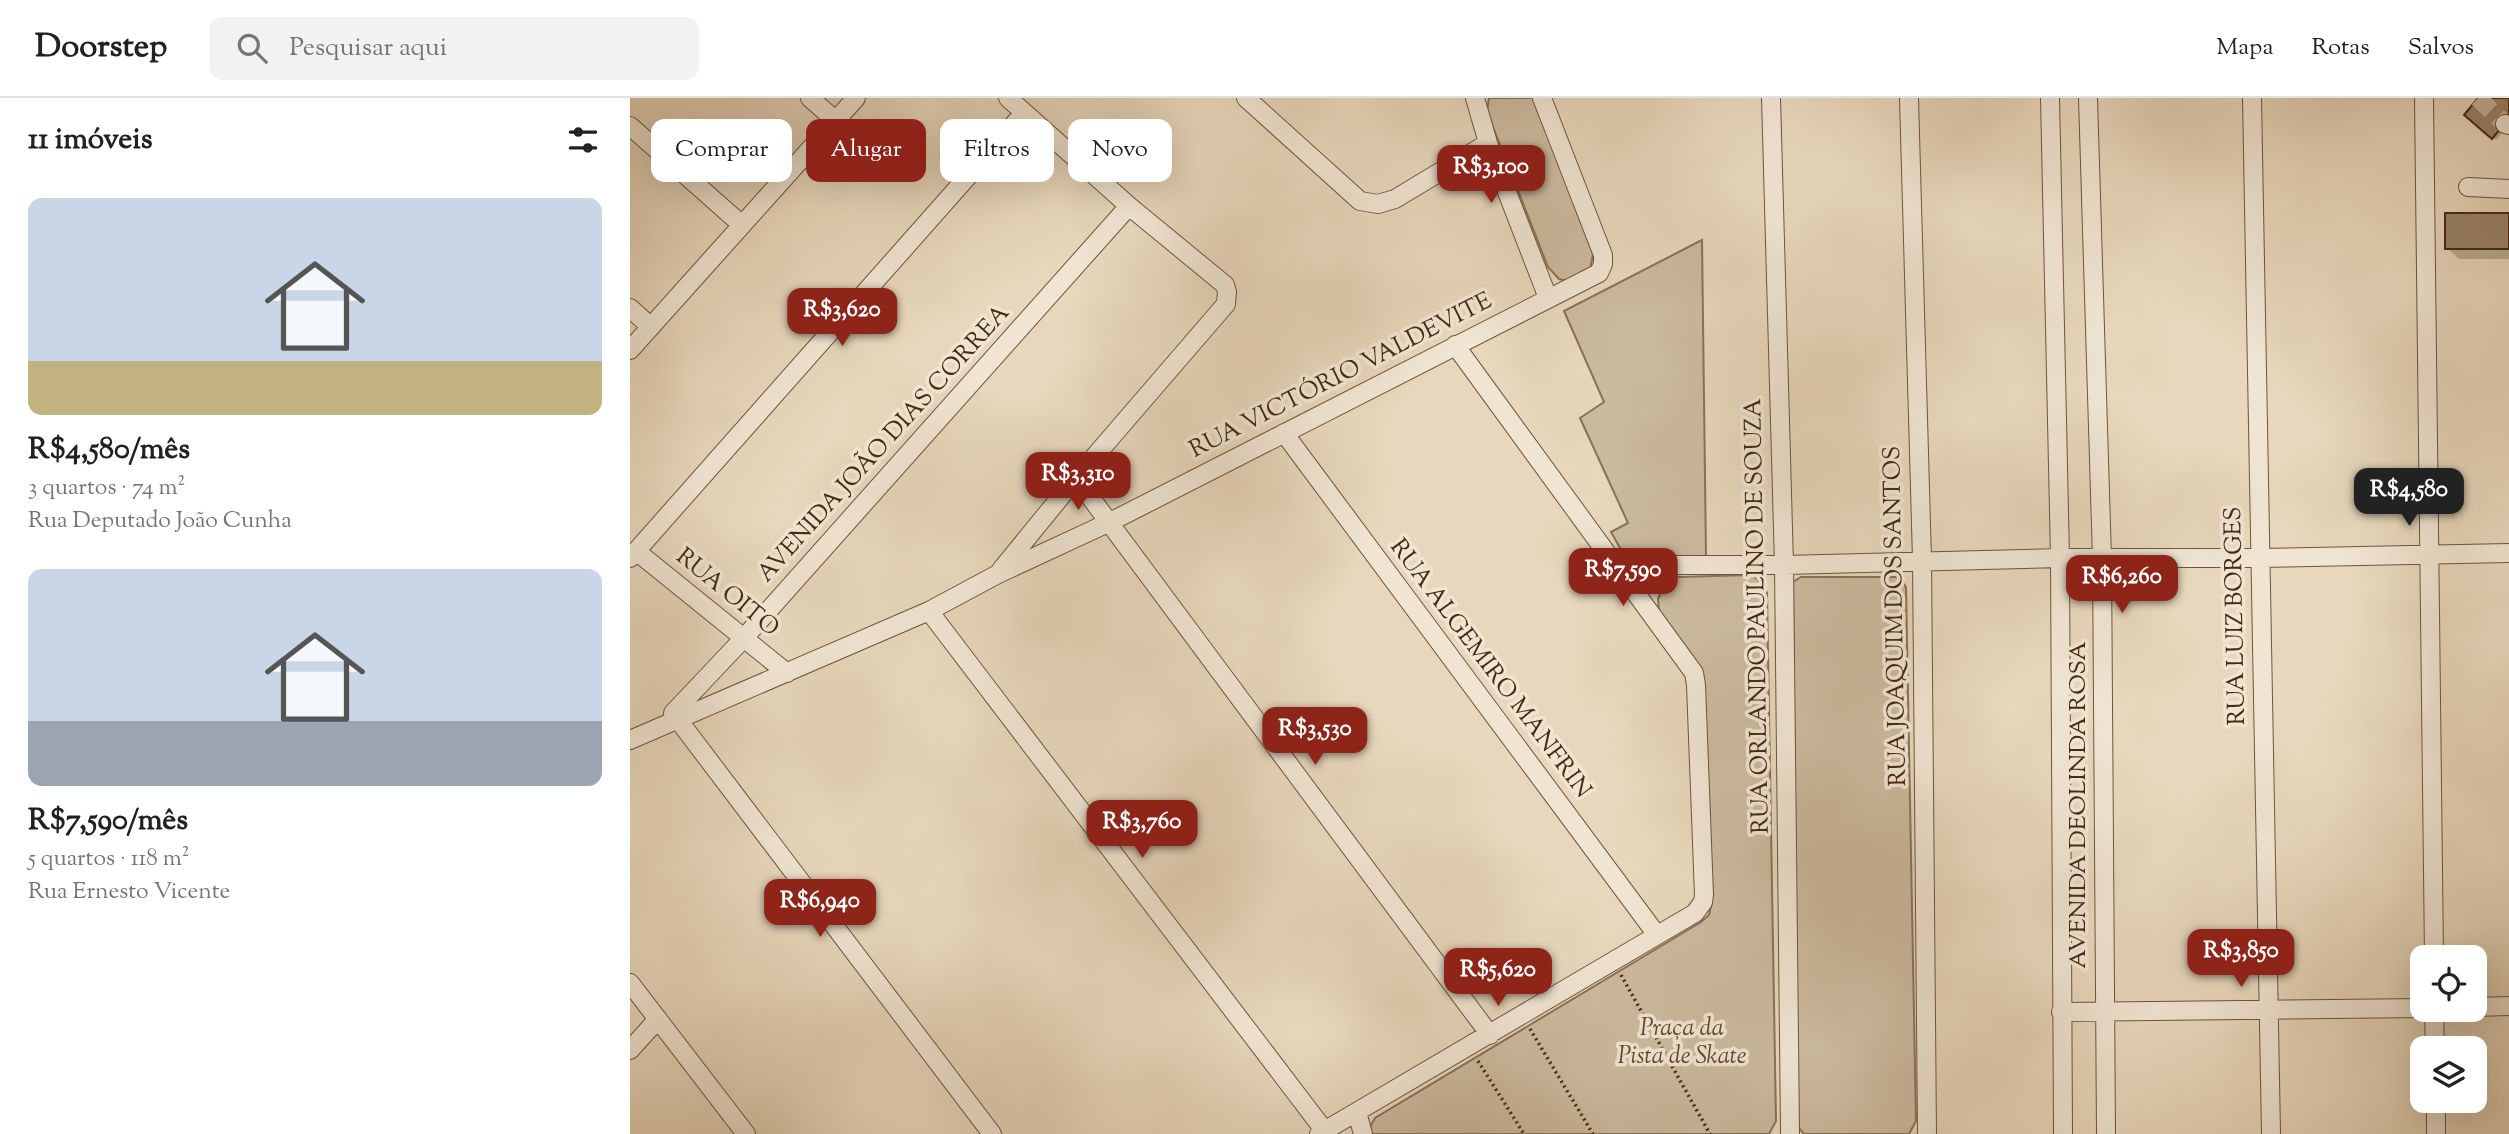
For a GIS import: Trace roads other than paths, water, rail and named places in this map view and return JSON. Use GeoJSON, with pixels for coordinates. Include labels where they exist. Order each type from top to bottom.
{"type":"FeatureCollection","features":[{"type":"Feature","properties":{"kind":"street"},"geometry":{"type":"LineString","coordinates":[[810,98],[834,119]]}},
{"type":"Feature","properties":{"kind":"street"},"geometry":{"type":"LineString","coordinates":[[838,119],[856,98]]}},
{"type":"Feature","properties":{"kind":"street"},"geometry":{"type":"LineString","coordinates":[[998,574],[1076,478],[1226,304],[1227,292],[1225,285],[1129,206],[1008,98]]}},
{"type":"Feature","properties":{"kind":"street"},"geometry":{"type":"LineString","coordinates":[[1246,98],[1360,201],[1378,204],[1395,199],[1488,143]]}},
{"type":"Feature","properties":{"kind":"street"},"geometry":{"type":"LineString","coordinates":[[1475,98],[1488,143],[1548,298]]}},
{"type":"Feature","properties":{"kind":"street","name":"RUA VICTÓRIO VALDEVITE"},"geometry":{"type":"LineString","coordinates":[[630,740],[676,717],[929,611],[1599,273],[1603,255],[1542,98]]}},
{"type":"Feature","properties":{"kind":"street","name":"RUA ORLANDO PAULINO DE SOUZA"},"geometry":{"type":"LineString","coordinates":[[1771,98],[1784,565],[1790,1134]]}},
{"type":"Feature","properties":{"kind":"street","name":"RUA JOAQUIM DOS SANTOS"},"geometry":{"type":"LineString","coordinates":[[1909,98],[1922,560],[1927,1134]]}},
{"type":"Feature","properties":{"kind":"street","name":"AVENIDA DEOLINDA ROSA"},"geometry":{"type":"LineString","coordinates":[[2050,98],[2060,558],[2063,1134]]}},
{"type":"Feature","properties":{"kind":"street","name":"AVENIDA DEOLINDA ROSA"},"geometry":{"type":"LineString","coordinates":[[2088,98],[2102,559],[2106,1134]]}},
{"type":"Feature","properties":{"kind":"street","name":"RUA LUIZ BORGES"},"geometry":{"type":"LineString","coordinates":[[2252,98],[2271,1134]]}},
{"type":"Feature","properties":{"kind":"street"},"geometry":{"type":"LineString","coordinates":[[2424,98],[2434,945]]}},
{"type":"Feature","properties":{"kind":"street"},"geometry":{"type":"LineString","coordinates":[[633,554],[1024,113]]}},
{"type":"Feature","properties":{"kind":"street"},"geometry":{"type":"LineString","coordinates":[[630,126],[742,225]]}},
{"type":"Feature","properties":{"kind":"street"},"geometry":{"type":"LineString","coordinates":[[630,350],[806,154]]}},
{"type":"Feature","properties":{"kind":"street"},"geometry":{"type":"LineString","coordinates":[[2468,187],[2509,189]]}},
{"type":"Feature","properties":{"kind":"street","name":"AVENIDA JOÃO DIAS CORREA"},"geometry":{"type":"LineString","coordinates":[[676,717],[1129,206]]}},
{"type":"Feature","properties":{"kind":"street"},"geometry":{"type":"LineString","coordinates":[[630,308],[651,327]]}},
{"type":"Feature","properties":{"kind":"street"},"geometry":{"type":"LineString","coordinates":[[929,611],[1323,1133],[1695,913],[1703,902],[1696,685],[1689,665],[1455,345]]}},
{"type":"Feature","properties":{"kind":"street","name":"RUA ALGEMIRO MANFRIN"},"geometry":{"type":"LineString","coordinates":[[1284,433],[1657,935]]}},
{"type":"Feature","properties":{"kind":"street"},"geometry":{"type":"LineString","coordinates":[[1076,478],[1490,1035]]}},
{"type":"Feature","properties":{"kind":"street"},"geometry":{"type":"LineString","coordinates":[[1614,565],[1784,565],[1922,560],[2509,553]]}},
{"type":"Feature","properties":{"kind":"street","name":"RUA OITO"},"geometry":{"type":"LineString","coordinates":[[633,554],[786,673]]}},
{"type":"Feature","properties":{"kind":"street"},"geometry":{"type":"LineString","coordinates":[[676,717],[992,1134]]}},
{"type":"Feature","properties":{"kind":"street"},"geometry":{"type":"LineString","coordinates":[[630,983],[744,1133]]}},
{"type":"Feature","properties":{"kind":"street"},"geometry":{"type":"LineString","coordinates":[[2487,1007],[2509,1006]]}},
{"type":"Feature","properties":{"kind":"street"},"geometry":{"type":"LineString","coordinates":[[2061,1012],[2410,1008]]}},
{"type":"Feature","properties":{"kind":"street"},"geometry":{"type":"LineString","coordinates":[[630,1050],[657,1019]]}},
{"type":"Feature","properties":{"kind":"street"},"geometry":{"type":"LineString","coordinates":[[1357,1112],[1363,1134]]}},
{"type":"Feature","properties":{"kind":"street"},"geometry":{"type":"LineString","coordinates":[[2436,1113],[2436,1134]]}},
{"type":"Feature","properties":{"kind":"tunnel"},"geometry":{"type":"LineString","coordinates":[[2478,98],[2505,124]]}},
{"type":"Feature","properties":{"kind":"park label","name":"Praça da Pista de Skate"},"geometry":{"type":"Point","coordinates":[1682,1043]}}]}
